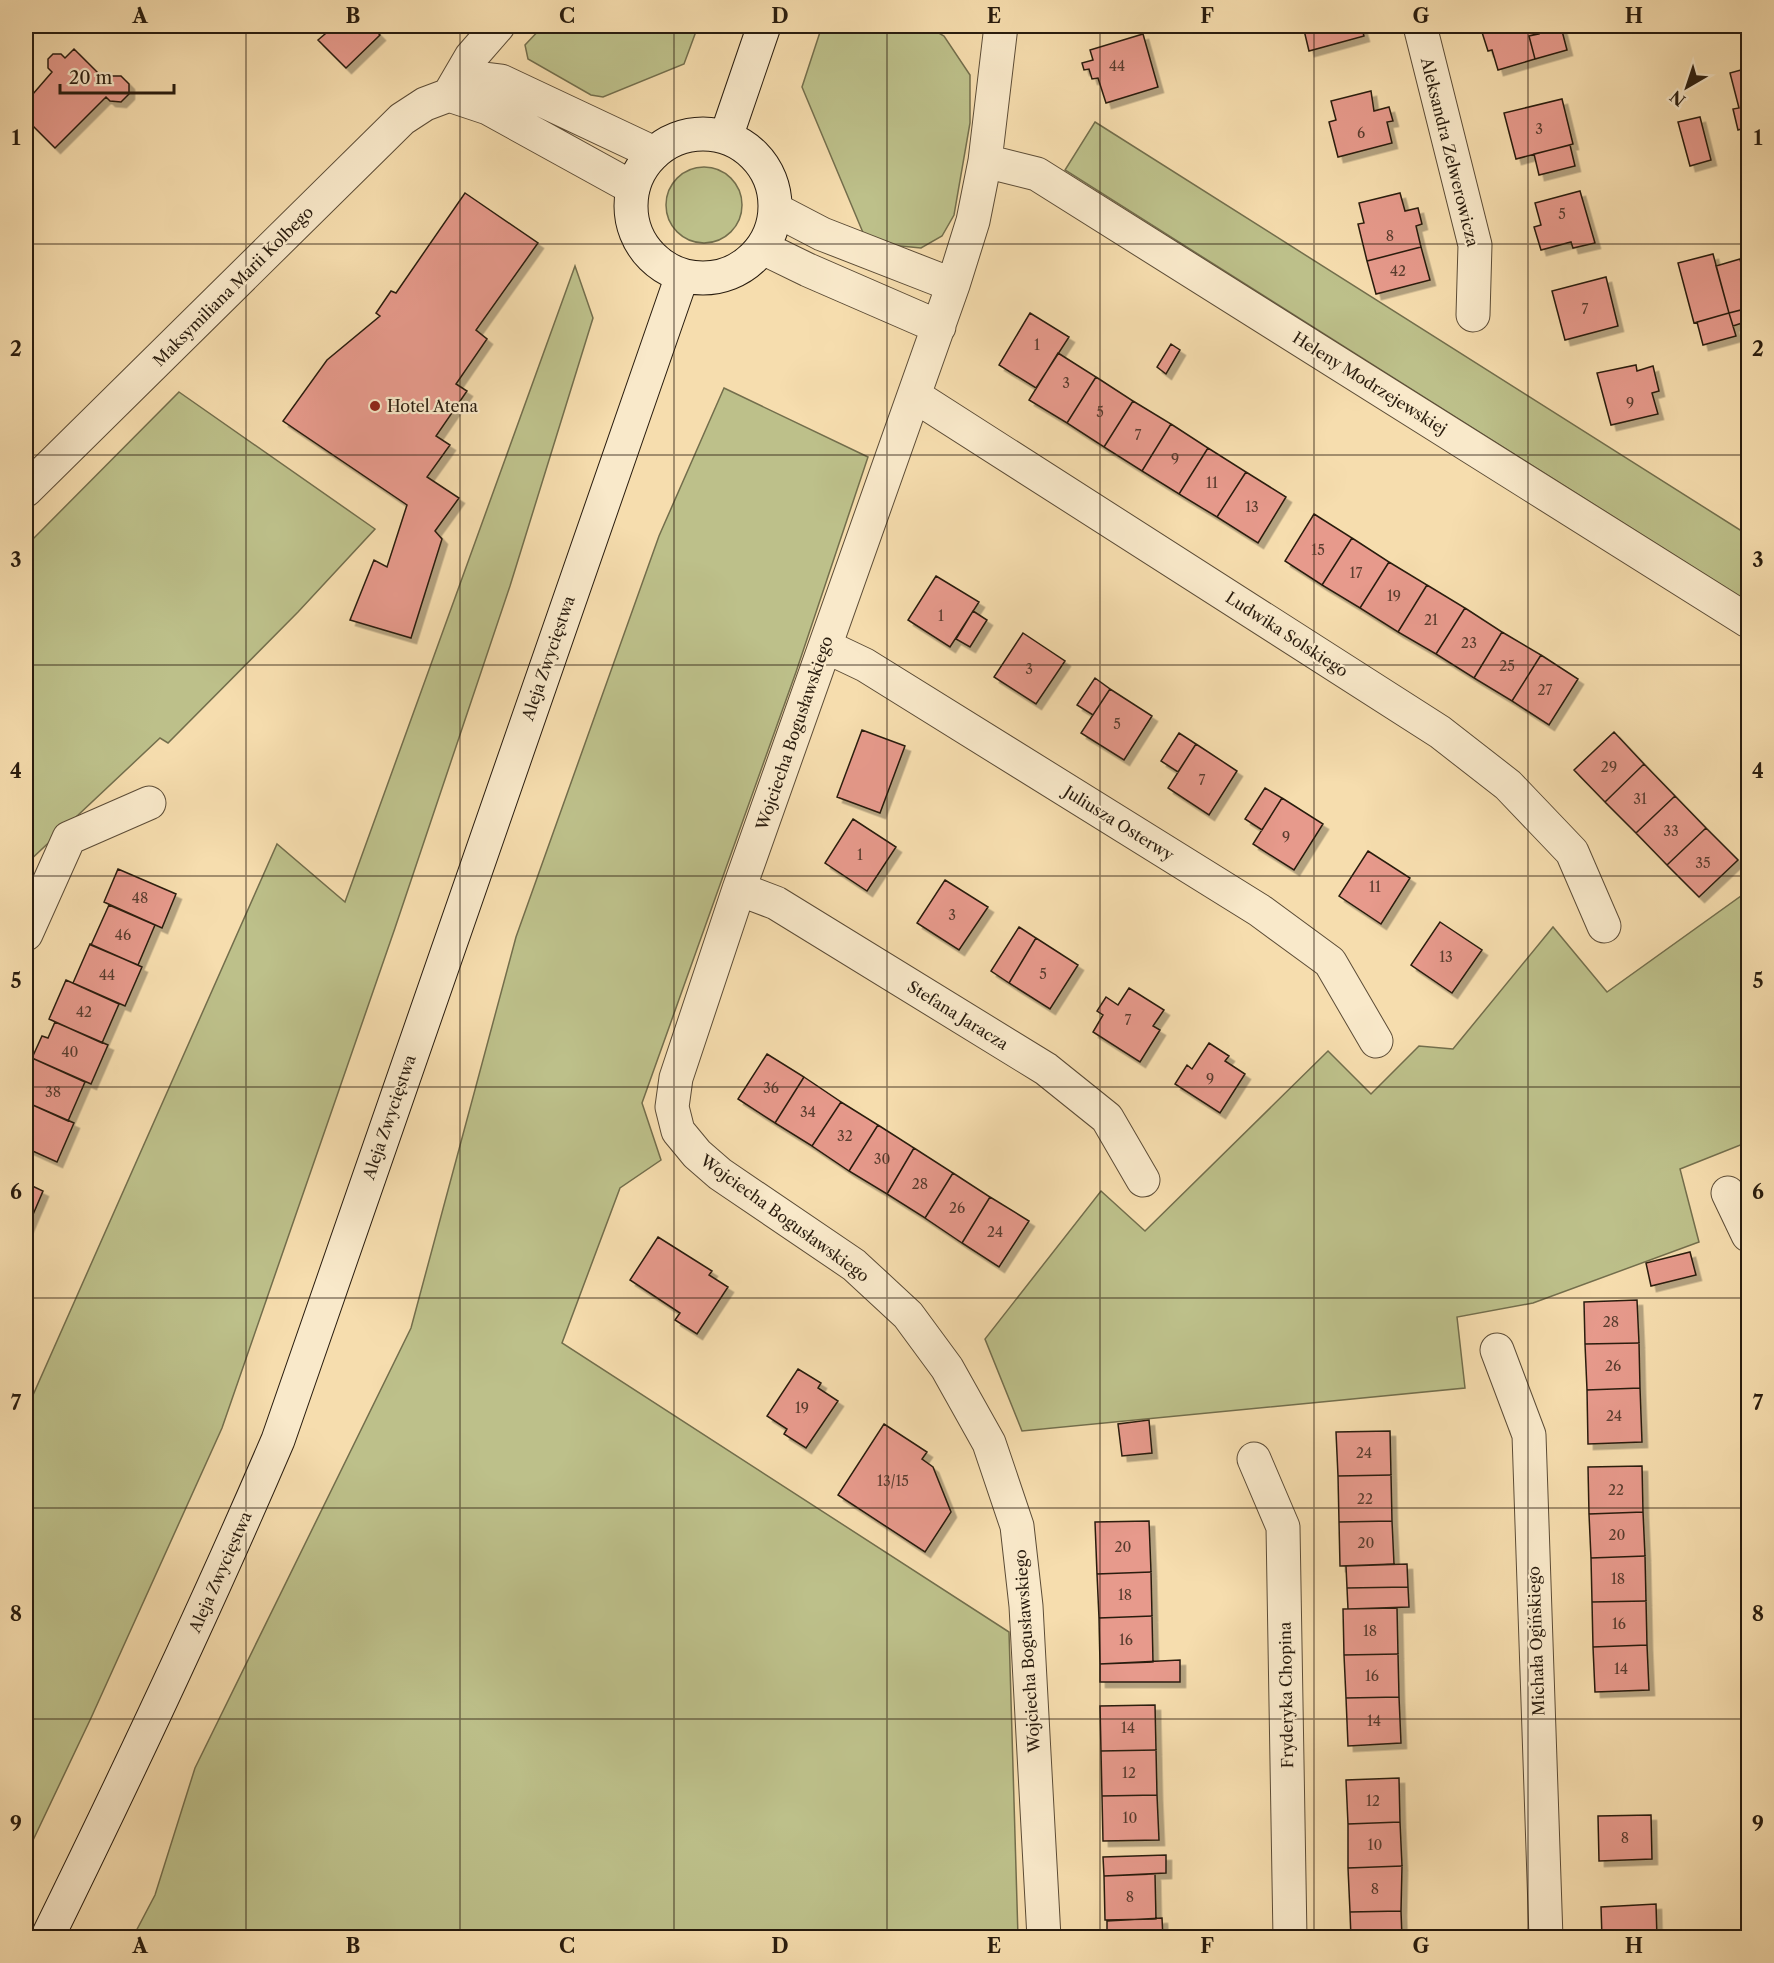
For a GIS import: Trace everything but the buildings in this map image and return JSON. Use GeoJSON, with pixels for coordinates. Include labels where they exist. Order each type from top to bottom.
{"type":"FeatureCollection","features":[{"type":"Feature","properties":{"kind":"street"},"geometry":{"type":"LineString","coordinates":[[498,26],[471,57],[449,95],[488,108],[633,188]]}},
{"type":"Feature","properties":{"kind":"street"},"geometry":{"type":"LineString","coordinates":[[726,137],[764,26]]}},
{"type":"Feature","properties":{"kind":"street","name":"Wojciecha Bogusławskiego"},"geometry":{"type":"LineString","coordinates":[[1001,26],[985,161],[973,221],[915,396],[739,889],[676,1078],[672,1107],[678,1131],[697,1154],[720,1174],[854,1265],[908,1315],[947,1368],[989,1443],[1017,1526],[1026,1606],[1044,1938]]}},
{"type":"Feature","properties":{"kind":"street","name":"Aleksandra Zelwerowicza"},"geometry":{"type":"LineString","coordinates":[[1420,26],[1474,245],[1473,315]]}},
{"type":"Feature","properties":{"kind":"street","name":"Maksymiliana Marii Kolbego"},"geometry":{"type":"LineString","coordinates":[[26,490],[402,119],[425,104],[449,95],[477,78],[501,81],[654,153]]}},
{"type":"Feature","properties":{"kind":"street"},"geometry":{"type":"LineString","coordinates":[[713,134],[726,137],[752,152],[765,169],[774,189],[776,210],[772,230],[763,248],[748,264],[728,275],[706,279],[682,276],[663,267],[647,252],[636,233],[631,211],[633,188],[641,169],[654,153],[672,141],[692,135],[713,134]]}},
{"type":"Feature","properties":{"kind":"street","name":"Heleny Modrzejewskiej"},"geometry":{"type":"LineString","coordinates":[[985,161],[1037,174],[1749,621]]}},
{"type":"Feature","properties":{"kind":"street"},"geometry":{"type":"LineString","coordinates":[[776,210],[822,234],[953,285]]}},
{"type":"Feature","properties":{"kind":"street"},"geometry":{"type":"LineString","coordinates":[[763,248],[939,327]]}},
{"type":"Feature","properties":{"kind":"street","name":"Aleja Zwycięstwa"},"geometry":{"type":"LineString","coordinates":[[47,1938],[122,1786],[230,1552],[278,1440],[682,276]]}},
{"type":"Feature","properties":{"kind":"street","name":"Ludwika Solskiego"},"geometry":{"type":"LineString","coordinates":[[915,396],[1440,732],[1508,785],[1572,852],[1604,927]]}},
{"type":"Feature","properties":{"kind":"street","name":"Juliusza Osterwy"},"geometry":{"type":"LineString","coordinates":[[825,646],[865,665],[1259,910],[1330,962],[1376,1041]]}},
{"type":"Feature","properties":{"kind":"street"},"geometry":{"type":"LineString","coordinates":[[26,934],[69,838],[149,803]]}},
{"type":"Feature","properties":{"kind":"street","name":"Stefana Jaracza"},"geometry":{"type":"LineString","coordinates":[[739,889],[776,903],[1046,1069],[1107,1118],[1143,1180]]}},
{"type":"Feature","properties":{"kind":"street"},"geometry":{"type":"LineString","coordinates":[[1728,1193],[1749,1235]]}},
{"type":"Feature","properties":{"kind":"street","name":"Michała Ogińskiego"},"geometry":{"type":"LineString","coordinates":[[1497,1350],[1529,1435],[1546,1938]]}},
{"type":"Feature","properties":{"kind":"street","name":"Fryderyka Chopina"},"geometry":{"type":"LineString","coordinates":[[1254,1459],[1283,1527],[1290,1938]]}},
{"type":"Feature","properties":{"kind":"green space"},"geometry":{"type":"Polygon","coordinates":[[[543,26],[698,26],[684,64],[603,97],[591,95],[528,59],[525,45],[543,26]]]}},
{"type":"Feature","properties":{"kind":"green space"},"geometry":{"type":"Polygon","coordinates":[[[822,26],[927,26],[944,36],[970,75],[970,123],[954,215],[942,236],[921,248],[890,245],[864,235],[802,87],[822,26]]]}},
{"type":"Feature","properties":{"kind":"green space"},"geometry":{"type":"Polygon","coordinates":[[[1095,122],[1748,535],[1748,602],[1065,170],[1095,122]]]}},
{"type":"Feature","properties":{"kind":"green space"},"geometry":{"type":"Polygon","coordinates":[[[704,167],[719,170],[731,178],[739,190],[742,205],[739,220],[731,232],[719,240],[704,243],[689,240],[677,232],[669,220],[666,205],[669,190],[677,178],[689,170],[704,167]]]}},
{"type":"Feature","properties":{"kind":"green space"},"geometry":{"type":"Polygon","coordinates":[[[575,266],[593,318],[510,586],[395,928],[222,1428],[91,1718],[26,1855],[26,1411],[277,844],[345,902],[575,266]]]}},
{"type":"Feature","properties":{"kind":"green space"},"geometry":{"type":"Polygon","coordinates":[[[724,388],[868,457],[796,672],[642,1103],[661,1160],[620,1188],[562,1343],[1009,1632],[1018,1937],[133,1937],[155,1895],[195,1768],[411,1328],[516,937],[659,536],[724,388]]]}},
{"type":"Feature","properties":{"kind":"green space"},"geometry":{"type":"Polygon","coordinates":[[[179,392],[375,529],[298,612],[168,743],[160,738],[26,864],[26,546],[179,392]]]}},
{"type":"Feature","properties":{"kind":"green space"},"geometry":{"type":"Polygon","coordinates":[[[1748,891],[1748,1142],[1680,1169],[1699,1242],[1533,1303],[1457,1317],[1465,1388],[1022,1431],[985,1339],[1101,1191],[1145,1231],[1328,1051],[1371,1094],[1419,1046],[1453,1049],[1553,927],[1607,992],[1748,891]]]}},
{"type":"Feature","properties":{"kind":"place","name":"Hotel Atena"},"geometry":{"type":"Point","coordinates":[375,406]}}]}
